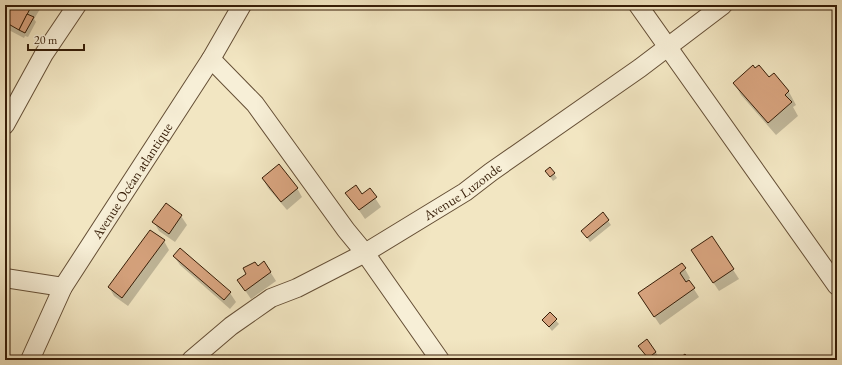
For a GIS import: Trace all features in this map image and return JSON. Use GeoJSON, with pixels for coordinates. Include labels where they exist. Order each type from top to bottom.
{"type":"FeatureCollection","features":[{"type":"Feature","properties":{"kind":"street"},"geometry":{"type":"LineString","coordinates":[[5,125],[44,54],[77,5]]}},
{"type":"Feature","properties":{"kind":"street","name":"Avenue Océan atlantique"},"geometry":{"type":"LineString","coordinates":[[30,360],[63,287],[211,59],[242,5]]}},
{"type":"Feature","properties":{"kind":"street"},"geometry":{"type":"LineString","coordinates":[[638,5],[837,286]]}},
{"type":"Feature","properties":{"kind":"street","name":"Avenue Luzonde"},"geometry":{"type":"LineString","coordinates":[[191,360],[231,326],[271,298],[296,288],[365,253],[465,192],[491,172],[668,48],[723,5]]}},
{"type":"Feature","properties":{"kind":"street"},"geometry":{"type":"LineString","coordinates":[[211,59],[255,104],[346,230],[365,253],[440,360]]}},
{"type":"Feature","properties":{"kind":"street"},"geometry":{"type":"LineString","coordinates":[[5,278],[63,287]]}},
{"type":"Feature","properties":{"kind":"building"},"geometry":{"type":"Polygon","coordinates":[[[5,5],[32,5],[19,30],[5,22],[5,5]]]}},
{"type":"Feature","properties":{"kind":"building"},"geometry":{"type":"Polygon","coordinates":[[[27,14],[34,17],[25,33],[19,30],[27,14]]]}},
{"type":"Feature","properties":{"kind":"building"},"geometry":{"type":"Polygon","coordinates":[[[753,65],[755,68],[759,65],[769,77],[774,73],[789,91],[785,95],[792,102],[768,123],[733,83],[753,65]]]}},
{"type":"Feature","properties":{"kind":"building"},"geometry":{"type":"Polygon","coordinates":[[[279,164],[298,188],[281,202],[262,178],[279,164]]]}},
{"type":"Feature","properties":{"kind":"building"},"geometry":{"type":"Polygon","coordinates":[[[550,167],[555,173],[550,177],[545,171],[550,167]]]}},
{"type":"Feature","properties":{"kind":"building"},"geometry":{"type":"Polygon","coordinates":[[[356,185],[362,194],[370,188],[377,197],[359,210],[345,193],[356,185]]]}},
{"type":"Feature","properties":{"kind":"building"},"geometry":{"type":"Polygon","coordinates":[[[166,203],[182,215],[169,234],[152,222],[166,203]]]}},
{"type":"Feature","properties":{"kind":"building"},"geometry":{"type":"Polygon","coordinates":[[[603,212],[609,220],[587,238],[581,231],[603,212]]]}},
{"type":"Feature","properties":{"kind":"building"},"geometry":{"type":"Polygon","coordinates":[[[150,230],[165,240],[122,298],[108,287],[150,230]]]}},
{"type":"Feature","properties":{"kind":"building"},"geometry":{"type":"Polygon","coordinates":[[[712,236],[734,269],[713,283],[691,250],[712,236]]]}},
{"type":"Feature","properties":{"kind":"building"},"geometry":{"type":"Polygon","coordinates":[[[180,248],[231,292],[224,300],[173,256],[180,248]]]}},
{"type":"Feature","properties":{"kind":"building"},"geometry":{"type":"Polygon","coordinates":[[[264,261],[271,272],[245,291],[237,280],[246,274],[243,268],[255,262],[258,266],[264,261]]]}},
{"type":"Feature","properties":{"kind":"building"},"geometry":{"type":"Polygon","coordinates":[[[682,263],[686,268],[680,273],[686,282],[689,280],[695,288],[654,317],[638,293],[682,263]]]}},
{"type":"Feature","properties":{"kind":"building"},"geometry":{"type":"Polygon","coordinates":[[[550,312],[557,319],[549,327],[542,320],[550,312]]]}},
{"type":"Feature","properties":{"kind":"building"},"geometry":{"type":"Polygon","coordinates":[[[647,339],[656,352],[648,358],[638,346],[647,339]]]}},
{"type":"Feature","properties":{"kind":"building"},"geometry":{"type":"Polygon","coordinates":[[[685,354],[690,360],[677,360],[685,354]]]}}]}
